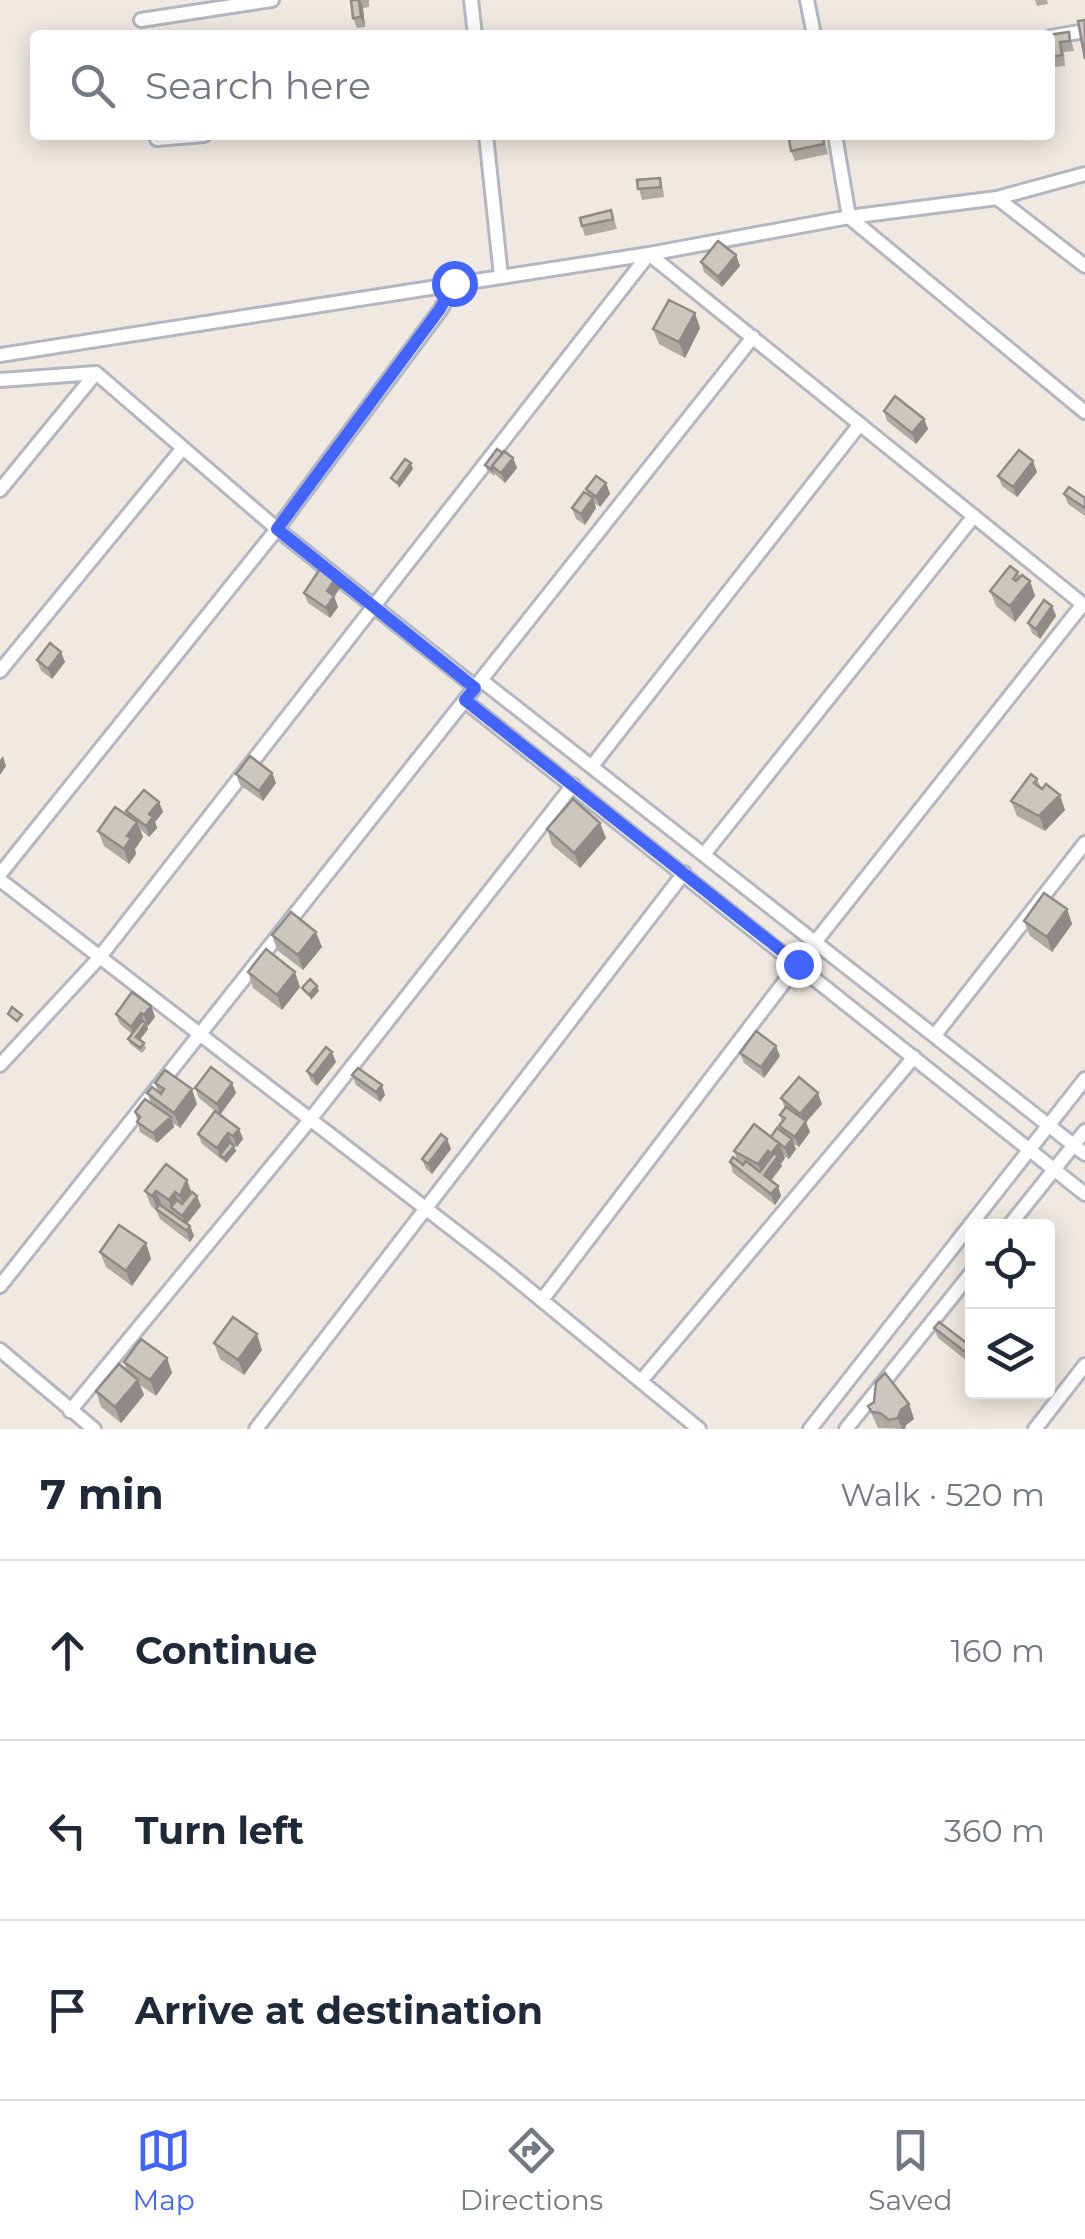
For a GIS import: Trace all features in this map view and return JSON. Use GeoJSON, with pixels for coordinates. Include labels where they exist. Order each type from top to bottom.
{"type":"FeatureCollection","features":[{"type":"Feature","properties":{"kind":"street"},"geometry":{"type":"LineString","coordinates":[[141,20],[272,0]]}},
{"type":"Feature","properties":{"kind":"street"},"geometry":{"type":"LineString","coordinates":[[471,0],[474,30]]}},
{"type":"Feature","properties":{"kind":"street"},"geometry":{"type":"LineString","coordinates":[[807,0],[813,30]]}},
{"type":"Feature","properties":{"kind":"street"},"geometry":{"type":"LineString","coordinates":[[1055,36],[1085,31]]}},
{"type":"Feature","properties":{"kind":"street"},"geometry":{"type":"LineString","coordinates":[[487,140],[501,276]]}},
{"type":"Feature","properties":{"kind":"street"},"geometry":{"type":"LineString","coordinates":[[836,140],[849,217],[1085,412]]}},
{"type":"Feature","properties":{"kind":"street"},"geometry":{"type":"LineString","coordinates":[[0,355],[649,254],[849,217],[997,198],[1085,174]]}},
{"type":"Feature","properties":{"kind":"street"},"geometry":{"type":"LineString","coordinates":[[997,198],[1085,266]]}},
{"type":"Feature","properties":{"kind":"street"},"geometry":{"type":"LineString","coordinates":[[649,254],[1084,605],[816,940]]}},
{"type":"Feature","properties":{"kind":"street"},"geometry":{"type":"LineString","coordinates":[[0,1065],[99,958],[649,254]]}},
{"type":"Feature","properties":{"kind":"street"},"geometry":{"type":"LineString","coordinates":[[454,283],[440,309],[277,529],[0,877],[542,1300],[699,1429]]}},
{"type":"Feature","properties":{"kind":"street"},"geometry":{"type":"LineString","coordinates":[[0,1286],[752,338]]}},
{"type":"Feature","properties":{"kind":"street"},"geometry":{"type":"LineString","coordinates":[[0,490],[96,373]]}},
{"type":"Feature","properties":{"kind":"street"},"geometry":{"type":"LineString","coordinates":[[0,380],[96,373],[277,529],[705,852],[1079,1150]]}},
{"type":"Feature","properties":{"kind":"street"},"geometry":{"type":"LineString","coordinates":[[592,766],[860,424]]}},
{"type":"Feature","properties":{"kind":"street"},"geometry":{"type":"LineString","coordinates":[[0,671],[183,448]]}},
{"type":"Feature","properties":{"kind":"street"},"geometry":{"type":"LineString","coordinates":[[705,852],[974,516]]}},
{"type":"Feature","properties":{"kind":"street"},"geometry":{"type":"LineString","coordinates":[[465,700],[1085,1194]]}},
{"type":"Feature","properties":{"kind":"street"},"geometry":{"type":"LineString","coordinates":[[70,1411],[308,1121],[573,785]]}},
{"type":"Feature","properties":{"kind":"street"},"geometry":{"type":"LineString","coordinates":[[935,1035],[1085,843]]}},
{"type":"Feature","properties":{"kind":"street"},"geometry":{"type":"LineString","coordinates":[[256,1429],[684,873]]}},
{"type":"Feature","properties":{"kind":"street"},"geometry":{"type":"LineString","coordinates":[[542,1300],[798,964]]}},
{"type":"Feature","properties":{"kind":"street"},"geometry":{"type":"LineString","coordinates":[[640,1381],[914,1057]]}},
{"type":"Feature","properties":{"kind":"street"},"geometry":{"type":"LineString","coordinates":[[810,1429],[1085,1079]]}},
{"type":"Feature","properties":{"kind":"street"},"geometry":{"type":"LineString","coordinates":[[1015,1219],[1054,1170],[1079,1150],[1085,1130]]}},
{"type":"Feature","properties":{"kind":"street"},"geometry":{"type":"LineString","coordinates":[[846,1429],[965,1281]]}},
{"type":"Feature","properties":{"kind":"street"},"geometry":{"type":"LineString","coordinates":[[0,1350],[94,1429]]}},
{"type":"Feature","properties":{"kind":"street"},"geometry":{"type":"LineString","coordinates":[[1035,1429],[1085,1365]]}},
{"type":"Feature","properties":{"kind":"building"},"geometry":{"type":"Polygon","coordinates":[[[351,0],[359,0],[361,17],[353,18],[351,0]]]}},
{"type":"Feature","properties":{"kind":"building"},"geometry":{"type":"Polygon","coordinates":[[[1085,20],[1085,59],[1078,21],[1085,20]]]}},
{"type":"Feature","properties":{"kind":"building"},"geometry":{"type":"Polygon","coordinates":[[[1069,32],[1070,41],[1060,42],[1062,55],[1055,56],[1055,34],[1069,32]]]}},
{"type":"Feature","properties":{"kind":"building"},"geometry":{"type":"Polygon","coordinates":[[[789,140],[824,140],[824,144],[791,151],[789,140]]]}},
{"type":"Feature","properties":{"kind":"building"},"geometry":{"type":"Polygon","coordinates":[[[660,178],[661,187],[638,189],[637,180],[660,178]]]}},
{"type":"Feature","properties":{"kind":"building"},"geometry":{"type":"Polygon","coordinates":[[[611,210],[613,219],[582,226],[580,218],[611,210]]]}},
{"type":"Feature","properties":{"kind":"building"},"geometry":{"type":"Polygon","coordinates":[[[718,241],[736,255],[718,277],[701,262],[718,241]]]}},
{"type":"Feature","properties":{"kind":"building"},"geometry":{"type":"Polygon","coordinates":[[[669,300],[695,313],[679,342],[653,329],[669,300]]]}},
{"type":"Feature","properties":{"kind":"building"},"geometry":{"type":"Polygon","coordinates":[[[895,396],[924,419],[912,433],[884,411],[895,396]]]}},
{"type":"Feature","properties":{"kind":"building"},"geometry":{"type":"Polygon","coordinates":[[[497,449],[503,453],[492,470],[485,465],[497,449]]]}},
{"type":"Feature","properties":{"kind":"building"},"geometry":{"type":"Polygon","coordinates":[[[1019,450],[1033,461],[1013,487],[998,476],[1019,450]]]}},
{"type":"Feature","properties":{"kind":"building"},"geometry":{"type":"Polygon","coordinates":[[[504,451],[513,458],[501,473],[492,466],[504,451]]]}},
{"type":"Feature","properties":{"kind":"building"},"geometry":{"type":"Polygon","coordinates":[[[405,459],[411,463],[397,483],[391,478],[405,459]]]}},
{"type":"Feature","properties":{"kind":"building"},"geometry":{"type":"Polygon","coordinates":[[[596,476],[606,483],[596,497],[586,489],[596,476]]]}},
{"type":"Feature","properties":{"kind":"building"},"geometry":{"type":"Polygon","coordinates":[[[1069,487],[1085,498],[1085,508],[1064,494],[1069,487]]]}},
{"type":"Feature","properties":{"kind":"building"},"geometry":{"type":"Polygon","coordinates":[[[584,492],[593,498],[581,514],[572,508],[584,492]]]}},
{"type":"Feature","properties":{"kind":"building"},"geometry":{"type":"Polygon","coordinates":[[[322,566],[337,576],[327,591],[334,596],[326,608],[304,593],[322,566]]]}},
{"type":"Feature","properties":{"kind":"building"},"geometry":{"type":"Polygon","coordinates":[[[1010,566],[1018,572],[1013,579],[1016,581],[1022,575],[1030,581],[1010,606],[990,591],[1010,566]]]}},
{"type":"Feature","properties":{"kind":"building"},"geometry":{"type":"Polygon","coordinates":[[[1044,600],[1052,606],[1036,629],[1028,623],[1044,600]]]}},
{"type":"Feature","properties":{"kind":"building"},"geometry":{"type":"Polygon","coordinates":[[[50,643],[61,652],[48,669],[37,660],[50,643]]]}},
{"type":"Feature","properties":{"kind":"building"},"geometry":{"type":"Polygon","coordinates":[[[250,756],[272,773],[259,791],[236,774],[250,756]]]}},
{"type":"Feature","properties":{"kind":"building"},"geometry":{"type":"Polygon","coordinates":[[[1031,774],[1042,789],[1046,784],[1060,795],[1039,816],[1011,801],[1031,774]]]}},
{"type":"Feature","properties":{"kind":"building"},"geometry":{"type":"Polygon","coordinates":[[[144,790],[159,802],[149,814],[153,817],[146,826],[126,811],[144,790]]]}},
{"type":"Feature","properties":{"kind":"building"},"geometry":{"type":"Polygon","coordinates":[[[573,799],[600,823],[574,853],[547,829],[573,799]]]}},
{"type":"Feature","properties":{"kind":"building"},"geometry":{"type":"Polygon","coordinates":[[[115,807],[137,822],[124,849],[98,831],[115,807]]]}},
{"type":"Feature","properties":{"kind":"building"},"geometry":{"type":"Polygon","coordinates":[[[1044,893],[1067,909],[1047,937],[1024,921],[1044,893]]]}},
{"type":"Feature","properties":{"kind":"building"},"geometry":{"type":"Polygon","coordinates":[[[291,912],[316,932],[298,955],[272,935],[291,912]]]}},
{"type":"Feature","properties":{"kind":"building"},"geometry":{"type":"Polygon","coordinates":[[[266,949],[295,972],[277,995],[248,972],[266,949]]]}},
{"type":"Feature","properties":{"kind":"building"},"geometry":{"type":"Polygon","coordinates":[[[310,979],[317,986],[309,995],[302,988],[310,979]]]}},
{"type":"Feature","properties":{"kind":"building"},"geometry":{"type":"Polygon","coordinates":[[[132,992],[151,1006],[131,1027],[116,1014],[132,992]]]}},
{"type":"Feature","properties":{"kind":"building"},"geometry":{"type":"Polygon","coordinates":[[[12,1007],[22,1015],[17,1021],[8,1014],[12,1007]]]}},
{"type":"Feature","properties":{"kind":"building"},"geometry":{"type":"Polygon","coordinates":[[[142,1021],[146,1023],[136,1037],[144,1043],[140,1048],[128,1039],[142,1021]]]}},
{"type":"Feature","properties":{"kind":"building"},"geometry":{"type":"Polygon","coordinates":[[[756,1031],[776,1046],[761,1067],[740,1053],[756,1031]]]}},
{"type":"Feature","properties":{"kind":"building"},"geometry":{"type":"Polygon","coordinates":[[[326,1047],[332,1052],[313,1076],[307,1071],[326,1047]]]}},
{"type":"Feature","properties":{"kind":"building"},"geometry":{"type":"Polygon","coordinates":[[[211,1067],[232,1083],[217,1104],[195,1088],[211,1067]]]}},
{"type":"Feature","properties":{"kind":"building"},"geometry":{"type":"Polygon","coordinates":[[[358,1068],[382,1085],[376,1092],[352,1075],[358,1068]]]}},
{"type":"Feature","properties":{"kind":"building"},"geometry":{"type":"Polygon","coordinates":[[[165,1070],[192,1089],[174,1113],[147,1093],[152,1087],[161,1094],[164,1089],[155,1083],[165,1070]]]}},
{"type":"Feature","properties":{"kind":"building"},"geometry":{"type":"Polygon","coordinates":[[[799,1077],[818,1093],[800,1114],[781,1098],[799,1077]]]}},
{"type":"Feature","properties":{"kind":"building"},"geometry":{"type":"Polygon","coordinates":[[[145,1099],[171,1117],[153,1133],[137,1122],[140,1117],[135,1112],[145,1099]]]}},
{"type":"Feature","properties":{"kind":"building"},"geometry":{"type":"Polygon","coordinates":[[[786,1107],[806,1121],[795,1137],[779,1126],[786,1107]]]}},
{"type":"Feature","properties":{"kind":"building"},"geometry":{"type":"Polygon","coordinates":[[[215,1111],[239,1129],[233,1136],[228,1133],[217,1148],[198,1134],[215,1111]]]}},
{"type":"Feature","properties":{"kind":"building"},"geometry":{"type":"Polygon","coordinates":[[[754,1124],[779,1143],[758,1164],[734,1151],[754,1124]]]}},
{"type":"Feature","properties":{"kind":"building"},"geometry":{"type":"Polygon","coordinates":[[[777,1128],[792,1139],[785,1148],[771,1137],[777,1128]]]}},
{"type":"Feature","properties":{"kind":"building"},"geometry":{"type":"Polygon","coordinates":[[[441,1134],[447,1139],[428,1164],[422,1159],[441,1134]]]}},
{"type":"Feature","properties":{"kind":"building"},"geometry":{"type":"Polygon","coordinates":[[[230,1142],[234,1146],[224,1158],[220,1155],[230,1142]]]}},
{"type":"Feature","properties":{"kind":"building"},"geometry":{"type":"Polygon","coordinates":[[[774,1153],[778,1156],[764,1175],[778,1186],[771,1194],[730,1162],[733,1157],[743,1165],[746,1161],[760,1172],[774,1153]]]}},
{"type":"Feature","properties":{"kind":"building"},"geometry":{"type":"Polygon","coordinates":[[[166,1164],[187,1180],[180,1196],[175,1192],[169,1200],[156,1191],[152,1196],[145,1191],[166,1164]]]}},
{"type":"Feature","properties":{"kind":"building"},"geometry":{"type":"Polygon","coordinates":[[[192,1192],[197,1196],[182,1216],[171,1207],[177,1200],[182,1204],[192,1192]]]}},
{"type":"Feature","properties":{"kind":"building"},"geometry":{"type":"Polygon","coordinates":[[[159,1204],[190,1226],[187,1231],[156,1209],[159,1204]]]}},
{"type":"Feature","properties":{"kind":"building"},"geometry":{"type":"Polygon","coordinates":[[[119,1225],[146,1243],[126,1271],[100,1252],[119,1225]]]}},
{"type":"Feature","properties":{"kind":"building"},"geometry":{"type":"Polygon","coordinates":[[[233,1317],[257,1334],[238,1360],[214,1343],[233,1317]]]}},
{"type":"Feature","properties":{"kind":"building"},"geometry":{"type":"Polygon","coordinates":[[[939,1322],[965,1342],[965,1352],[934,1328],[939,1322]]]}},
{"type":"Feature","properties":{"kind":"building"},"geometry":{"type":"Polygon","coordinates":[[[141,1339],[167,1358],[150,1380],[124,1362],[141,1339]]]}},
{"type":"Feature","properties":{"kind":"building"},"geometry":{"type":"Polygon","coordinates":[[[119,1364],[138,1380],[115,1407],[96,1391],[119,1364]]]}},
{"type":"Feature","properties":{"kind":"building"},"geometry":{"type":"Polygon","coordinates":[[[885,1373],[909,1404],[898,1418],[889,1420],[868,1406],[874,1402],[876,1382],[885,1373]]]}},
{"type":"Feature","properties":{"kind":"route"},"geometry":{"type":"LineString","coordinates":[[454,283],[440,309],[277,529],[475,688],[465,700],[798,964]]}}]}
